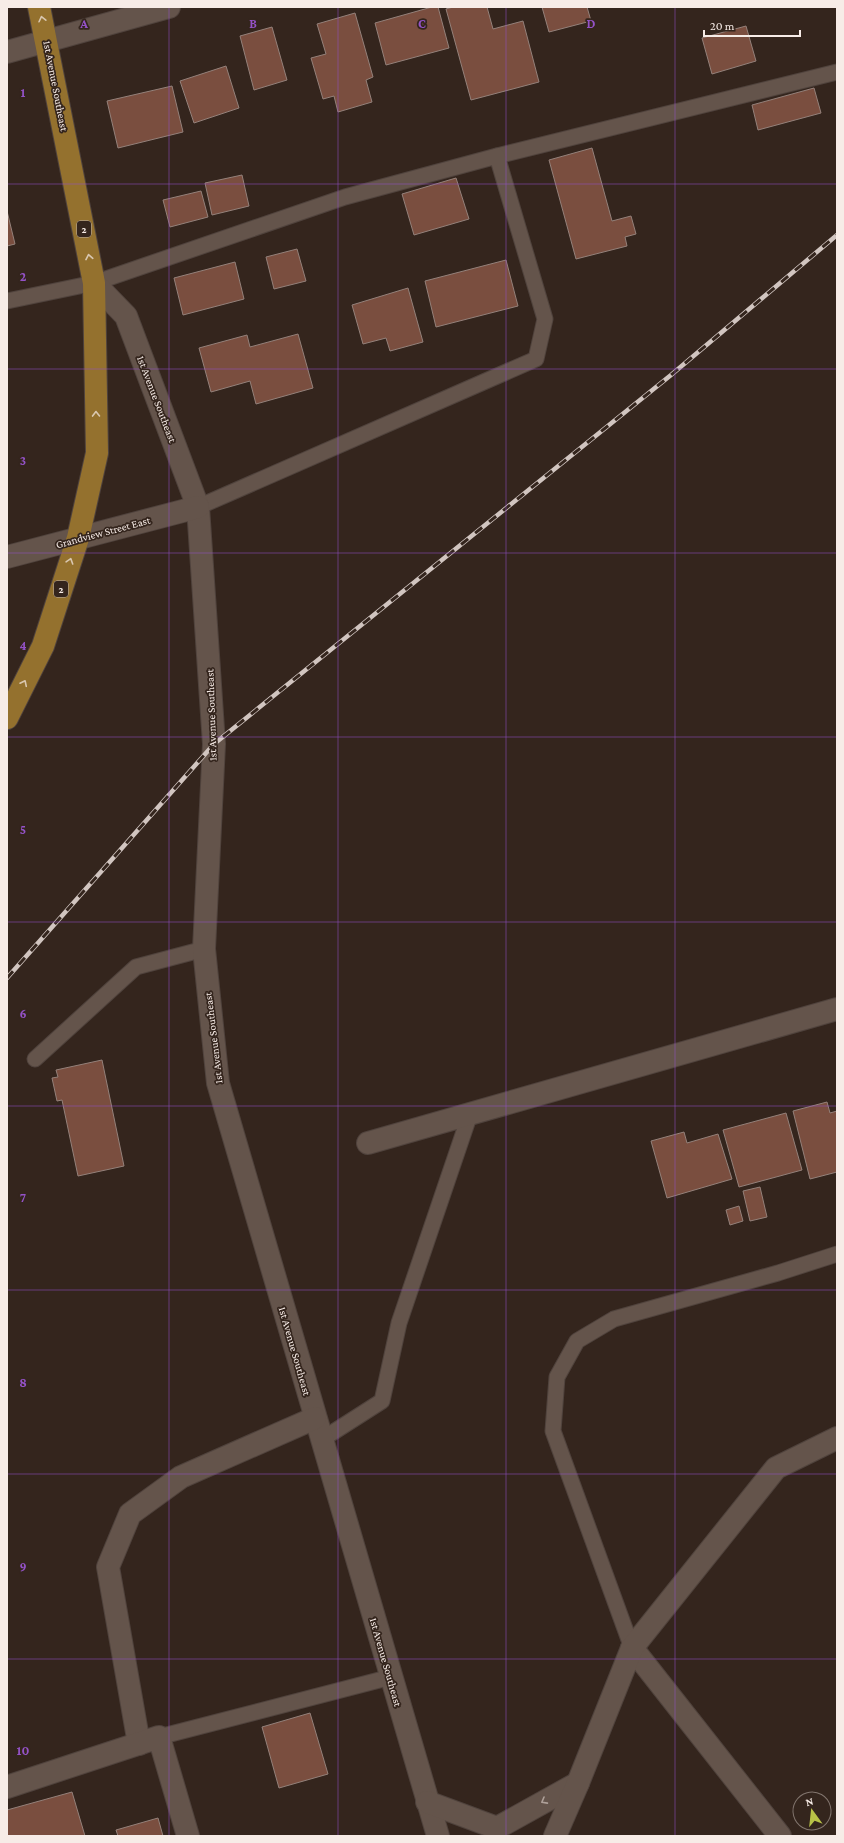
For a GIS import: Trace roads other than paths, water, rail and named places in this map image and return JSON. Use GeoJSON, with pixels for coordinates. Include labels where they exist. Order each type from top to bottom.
{"type":"FeatureCollection","features":[{"type":"Feature","properties":{"kind":"main road","name":"1st Avenue Southeast"},"geometry":{"type":"LineString","coordinates":[[7,718],[42,646],[78,538],[97,453],[94,283],[48,41],[40,7]]}},
{"type":"Feature","properties":{"kind":"street"},"geometry":{"type":"LineString","coordinates":[[7,52],[169,7]]}},
{"type":"Feature","properties":{"kind":"street","name":"1st Avenue Southeast"},"geometry":{"type":"LineString","coordinates":[[94,283],[126,316],[198,507],[214,744],[204,949],[218,1083],[321,1440],[438,1836]]}},
{"type":"Feature","properties":{"kind":"street","name":"Grandview Street East"},"geometry":{"type":"LineString","coordinates":[[7,558],[198,507]]}},
{"type":"Feature","properties":{"kind":"street"},"geometry":{"type":"LineString","coordinates":[[368,1142],[837,1008]]}},
{"type":"Feature","properties":{"kind":"street"},"geometry":{"type":"LineString","coordinates":[[188,1836],[149,1740],[108,1568],[130,1514],[181,1478],[315,1418]]}},
{"type":"Feature","properties":{"kind":"street"},"geometry":{"type":"LineString","coordinates":[[554,1836],[578,1782],[632,1648],[776,1468],[837,1438]]}},
{"type":"Feature","properties":{"kind":"street"},"geometry":{"type":"LineString","coordinates":[[632,1648],[780,1836]]}},
{"type":"Feature","properties":{"kind":"street"},"geometry":{"type":"LineString","coordinates":[[7,1787],[149,1740]]}},
{"type":"Feature","properties":{"kind":"street"},"geometry":{"type":"LineString","coordinates":[[427,1802],[497,1828],[578,1782]]}},
{"type":"Feature","properties":{"kind":"lane"},"geometry":{"type":"LineString","coordinates":[[7,301],[94,283],[345,197],[497,156],[837,72]]}},
{"type":"Feature","properties":{"kind":"lane"},"geometry":{"type":"LineString","coordinates":[[198,507],[536,359],[545,319],[497,156]]}},
{"type":"Feature","properties":{"kind":"lane"},"geometry":{"type":"LineString","coordinates":[[35,1059],[136,967],[204,949]]}},
{"type":"Feature","properties":{"kind":"lane"},"geometry":{"type":"LineString","coordinates":[[321,1440],[382,1401],[399,1322],[470,1114]]}},
{"type":"Feature","properties":{"kind":"lane"},"geometry":{"type":"LineString","coordinates":[[632,1648],[553,1431],[557,1377],[577,1341],[614,1319],[837,1254]]}},
{"type":"Feature","properties":{"kind":"lane"},"geometry":{"type":"LineString","coordinates":[[149,1740],[391,1677]]}},
{"type":"Feature","properties":{"kind":"railway"},"geometry":{"type":"LineString","coordinates":[[7,978],[214,744],[671,375],[837,235]]}}]}
